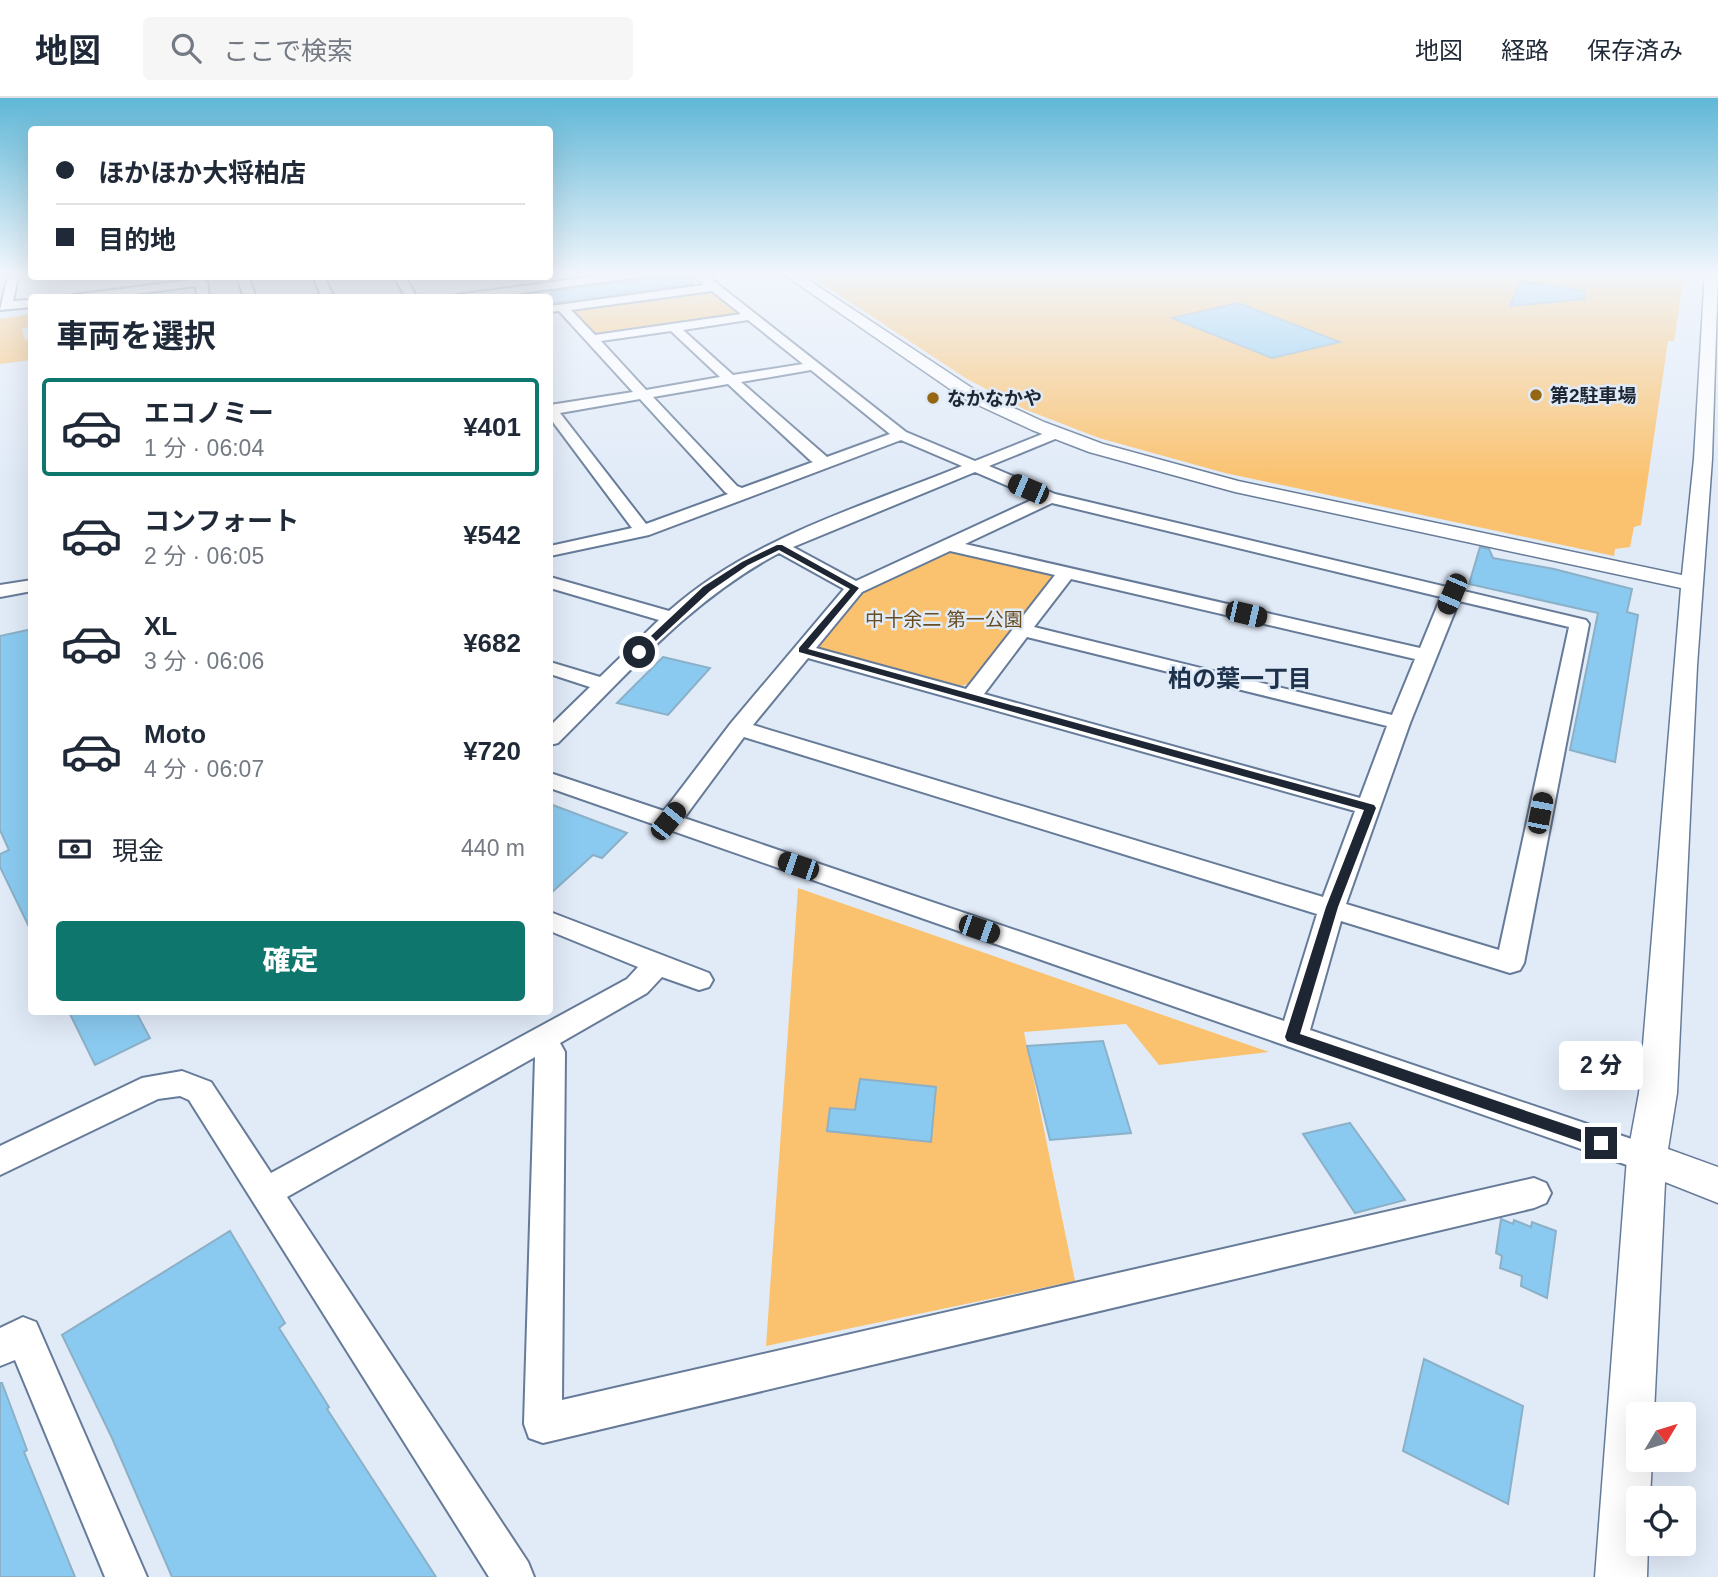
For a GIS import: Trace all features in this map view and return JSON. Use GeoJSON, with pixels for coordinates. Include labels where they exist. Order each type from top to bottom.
{"type":"FeatureCollection","features":[{"type":"Feature","properties":{"kind":"street"},"geometry":{"type":"LineString","coordinates":[[593,340],[731,489],[741,494]]}},
{"type":"Feature","properties":{"kind":"street"},"geometry":{"type":"LineString","coordinates":[[687,340],[816,458],[825,462]]}},
{"type":"Feature","properties":{"kind":"street"},"geometry":{"type":"LineString","coordinates":[[739,728],[1510,963],[1579,624],[1050,498],[901,435],[780,340]]}},
{"type":"Feature","properties":{"kind":"street"},"geometry":{"type":"LineString","coordinates":[[889,340],[969,394],[1055,433],[1202,478],[1692,584]]}},
{"type":"Feature","properties":{"kind":"street"},"geometry":{"type":"LineString","coordinates":[[1621,1577],[1647,1158],[1658,1093],[1692,584],[1703,459],[1708,340]]}},
{"type":"Feature","properties":{"kind":"street"},"geometry":{"type":"LineString","coordinates":[[553,409],[812,366]]}},
{"type":"Feature","properties":{"kind":"street"},"geometry":{"type":"LineString","coordinates":[[553,414],[643,531]]}},
{"type":"Feature","properties":{"kind":"street"},"geometry":{"type":"LineString","coordinates":[[553,735],[706,589],[745,564],[779,546],[1055,433]]}},
{"type":"Feature","properties":{"kind":"street"},"geometry":{"type":"LineString","coordinates":[[553,550],[643,531],[901,435]]}},
{"type":"Feature","properties":{"kind":"street"},"geometry":{"type":"LineString","coordinates":[[668,821],[739,728],[855,588],[1050,498]]}},
{"type":"Feature","properties":{"kind":"street"},"geometry":{"type":"LineString","coordinates":[[947,545],[1426,655]]}},
{"type":"Feature","properties":{"kind":"street"},"geometry":{"type":"LineString","coordinates":[[779,546],[855,588]]}},
{"type":"Feature","properties":{"kind":"street"},"geometry":{"type":"LineString","coordinates":[[971,696],[1067,572]]}},
{"type":"Feature","properties":{"kind":"street"},"geometry":{"type":"LineString","coordinates":[[553,583],[674,618]]}},
{"type":"Feature","properties":{"kind":"street"},"geometry":{"type":"LineString","coordinates":[[0,591],[28,586]]}},
{"type":"Feature","properties":{"kind":"street"},"geometry":{"type":"LineString","coordinates":[[1292,1037],[1332,907],[1399,723],[1452,594]]}},
{"type":"Feature","properties":{"kind":"street"},"geometry":{"type":"LineString","coordinates":[[1022,629],[1399,723]]}},
{"type":"Feature","properties":{"kind":"street"},"geometry":{"type":"LineString","coordinates":[[802,650],[1370,808]]}},
{"type":"Feature","properties":{"kind":"street"},"geometry":{"type":"LineString","coordinates":[[553,669],[605,685]]}},
{"type":"Feature","properties":{"kind":"street"},"geometry":{"type":"LineString","coordinates":[[553,781],[1647,1158],[1718,1185]]}},
{"type":"Feature","properties":{"kind":"street"},"geometry":{"type":"LineString","coordinates":[[553,922],[699,980]]}},
{"type":"Feature","properties":{"kind":"street"},"geometry":{"type":"LineString","coordinates":[[265,1193],[637,986],[657,964]]}},
{"type":"Feature","properties":{"kind":"street"},"geometry":{"type":"LineString","coordinates":[[540,1040],[550,1052],[543,1424],[1534,1193]]}},
{"type":"Feature","properties":{"kind":"street"},"geometry":{"type":"LineString","coordinates":[[0,1161],[153,1087],[182,1083],[200,1091],[513,1577]]}},
{"type":"Feature","properties":{"kind":"street"},"geometry":{"type":"LineString","coordinates":[[0,1348],[23,1335],[126,1577]]}},
{"type":"Feature","properties":{"kind":"green space"},"geometry":{"type":"Polygon","coordinates":[[[0,340],[28,340],[28,360],[0,364],[0,340]]]}},
{"type":"Feature","properties":{"kind":"green space"},"geometry":{"type":"Polygon","coordinates":[[[908,340],[1674,340],[1668,341],[1641,525],[1634,527],[1630,547],[1615,549],[1614,556],[1225,473],[1099,438],[1024,409],[967,379],[908,340]]]}},
{"type":"Feature","properties":{"kind":"green space","name":"中十余二 第一公園"},"geometry":{"type":"Polygon","coordinates":[[[956,550],[1048,572],[1053,577],[968,684],[961,686],[820,648],[817,643],[858,592],[945,551],[956,550]]]}},
{"type":"Feature","properties":{"kind":"green space"},"geometry":{"type":"Polygon","coordinates":[[[798,888],[1269,1052],[1159,1065],[1126,1024],[1024,1032],[1075,1281],[766,1346],[798,888]]]}},
{"type":"Feature","properties":{"kind":"building"},"geometry":{"type":"Polygon","coordinates":[[[1227,340],[1340,342],[1272,358],[1227,340]]]}},
{"type":"Feature","properties":{"kind":"building"},"geometry":{"type":"Polygon","coordinates":[[[1480,547],[1489,549],[1493,558],[1554,569],[1632,589],[1627,612],[1638,615],[1615,762],[1570,750],[1598,613],[1469,584],[1480,547]]]}},
{"type":"Feature","properties":{"kind":"building"},"geometry":{"type":"Polygon","coordinates":[[[28,630],[28,925],[0,867],[0,854],[9,850],[0,830],[0,636],[28,630]]]}},
{"type":"Feature","properties":{"kind":"building"},"geometry":{"type":"Polygon","coordinates":[[[663,657],[710,668],[668,715],[617,703],[663,657]]]}},
{"type":"Feature","properties":{"kind":"building"},"geometry":{"type":"Polygon","coordinates":[[[553,805],[627,833],[602,858],[593,855],[553,891],[553,805]]]}},
{"type":"Feature","properties":{"kind":"building"},"geometry":{"type":"Polygon","coordinates":[[[70,1015],[138,1015],[150,1038],[95,1065],[70,1015]]]}},
{"type":"Feature","properties":{"kind":"building"},"geometry":{"type":"Polygon","coordinates":[[[1103,1041],[1131,1133],[1050,1140],[1027,1046],[1103,1041]]]}},
{"type":"Feature","properties":{"kind":"building"},"geometry":{"type":"Polygon","coordinates":[[[860,1079],[936,1087],[931,1142],[827,1131],[830,1108],[855,1110],[860,1079]]]}},
{"type":"Feature","properties":{"kind":"building"},"geometry":{"type":"Polygon","coordinates":[[[1350,1123],[1405,1200],[1355,1213],[1303,1134],[1350,1123]]]}},
{"type":"Feature","properties":{"kind":"building"},"geometry":{"type":"Polygon","coordinates":[[[1501,1219],[1513,1224],[1514,1220],[1531,1227],[1532,1222],[1556,1231],[1547,1298],[1521,1286],[1522,1276],[1500,1268],[1502,1256],[1496,1253],[1501,1219]]]}},
{"type":"Feature","properties":{"kind":"building"},"geometry":{"type":"Polygon","coordinates":[[[230,1231],[285,1323],[279,1328],[329,1407],[327,1409],[436,1577],[172,1577],[112,1438],[62,1335],[230,1231]]]}},
{"type":"Feature","properties":{"kind":"building"},"geometry":{"type":"Polygon","coordinates":[[[1424,1359],[1523,1406],[1508,1504],[1403,1451],[1424,1359]]]}},
{"type":"Feature","properties":{"kind":"building"},"geometry":{"type":"Polygon","coordinates":[[[0,1383],[27,1450],[24,1452],[75,1577],[0,1577],[0,1383]]]}},
{"type":"Feature","properties":{"kind":"place","name":"第2駐車場"},"geometry":{"type":"Point","coordinates":[1536,395]}},
{"type":"Feature","properties":{"kind":"place","name":"なかなかや"},"geometry":{"type":"Point","coordinates":[933,398]}},
{"type":"Feature","properties":{"kind":"district","name":"柏の葉一丁目"},"geometry":{"type":"Point","coordinates":[1240,679]}},
{"type":"Feature","properties":{"kind":"route"},"geometry":{"type":"LineString","coordinates":[[639,652],[706,589],[779,546],[855,588],[802,650],[1370,808],[1332,907],[1292,1037],[1601,1143]]}}]}
